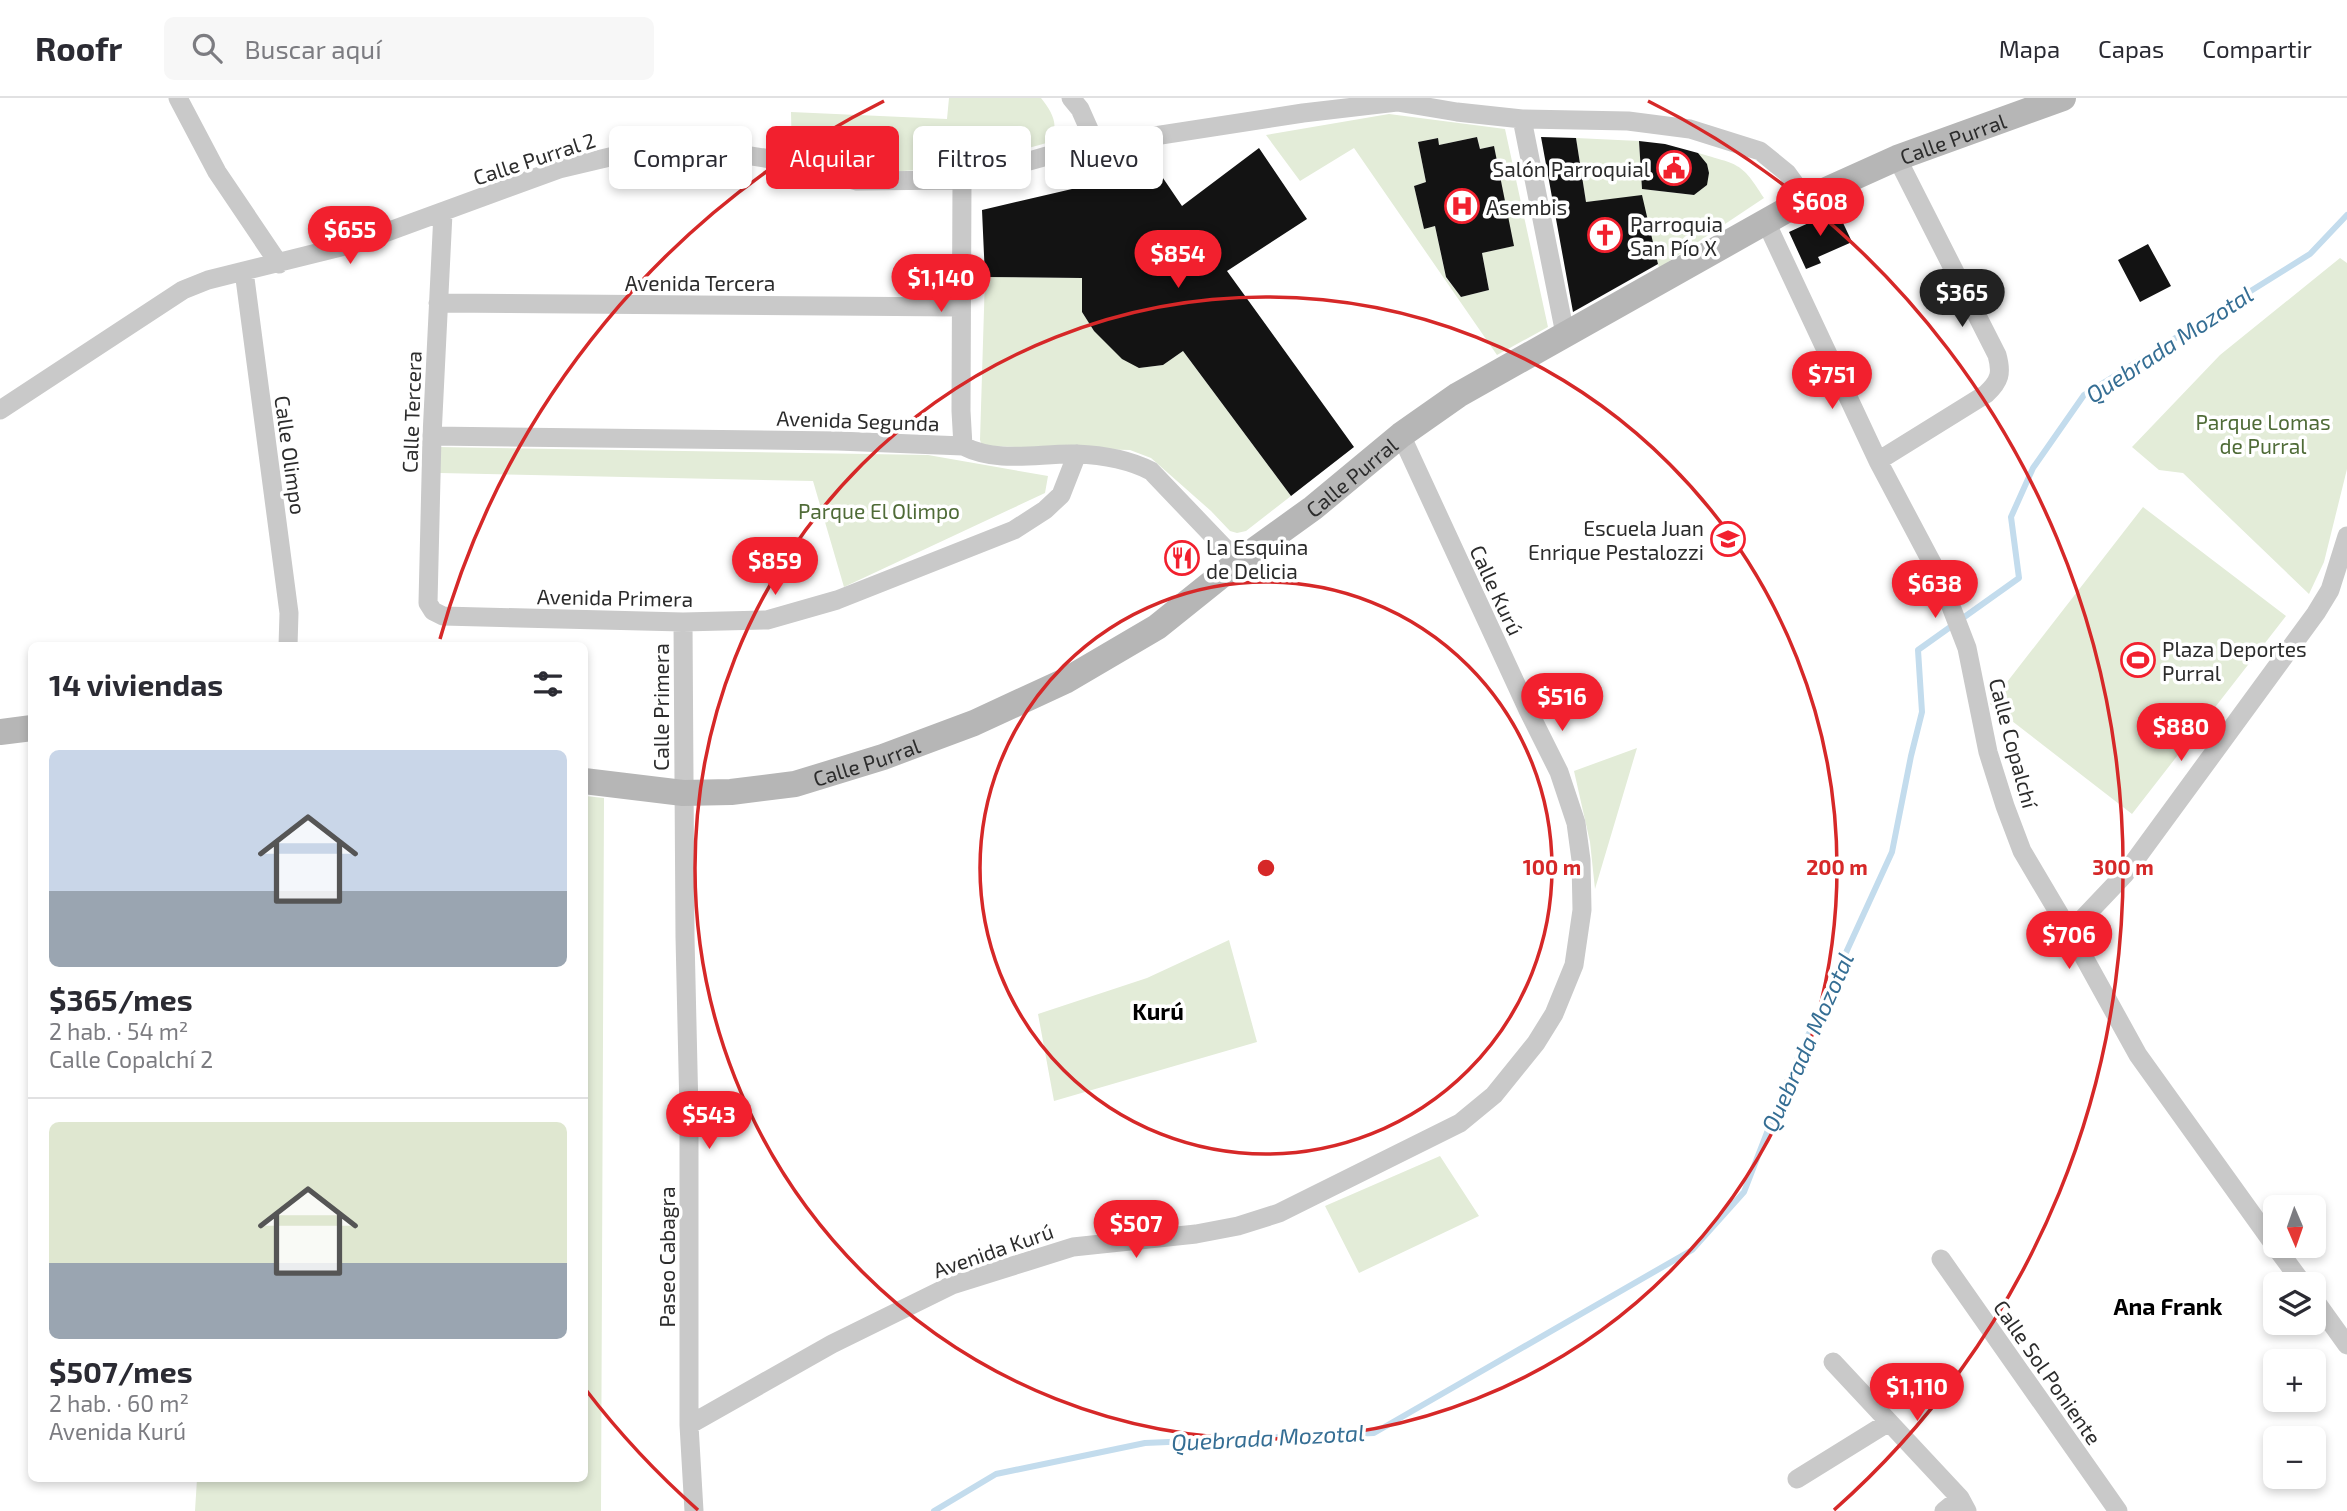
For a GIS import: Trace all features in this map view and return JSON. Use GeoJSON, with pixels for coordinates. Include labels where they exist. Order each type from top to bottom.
{"type":"FeatureCollection","features":[{"type":"Feature","properties":{"kind":"street"},"geometry":{"type":"LineString","coordinates":[[178,98],[217,172],[279,264]]}},
{"type":"Feature","properties":{"kind":"street"},"geometry":{"type":"LineString","coordinates":[[1071,98],[1080,109],[1088,126]]}},
{"type":"Feature","properties":{"kind":"street","name":"Calle Purral"},"geometry":{"type":"LineString","coordinates":[[588,781],[683,793],[732,792],[795,784],[883,757],[974,723],[1066,681],[1157,627],[1238,562],[1313,508],[1401,435],[1458,395],[1806,200],[1897,158],[2063,98]]}},
{"type":"Feature","properties":{"kind":"street","name":"Calle Purral 2"},"geometry":{"type":"LineString","coordinates":[[1163,135],[1397,100],[1457,112],[1522,119],[1628,121],[1690,129],[1760,152],[1787,173],[1806,200]]}},
{"type":"Feature","properties":{"kind":"street"},"geometry":{"type":"LineString","coordinates":[[1522,119],[1564,334]]}},
{"type":"Feature","properties":{"kind":"street","name":"Calle Purral 2"},"geometry":{"type":"LineString","coordinates":[[0,410],[183,290],[208,280],[357,243],[559,169],[669,143],[783,161],[857,181],[913,180]]}},
{"type":"Feature","properties":{"kind":"street"},"geometry":{"type":"LineString","coordinates":[[1878,461],[1986,394],[1997,384],[2002,371],[1997,355],[1897,158]]}},
{"type":"Feature","properties":{"kind":"street"},"geometry":{"type":"LineString","coordinates":[[961,189],[963,446]]}},
{"type":"Feature","properties":{"kind":"street","name":"Calle Tercera"},"geometry":{"type":"LineString","coordinates":[[433,611],[428,603],[432,436],[443,213]]}},
{"type":"Feature","properties":{"kind":"street","name":"Calle Copalchí"},"geometry":{"type":"LineString","coordinates":[[1766,222],[1878,461],[1940,578],[1967,648],[1988,752],[2022,851],[2138,1055],[2263,1229]]}},
{"type":"Feature","properties":{"kind":"street","name":"Calle Olimpo"},"geometry":{"type":"LineString","coordinates":[[244,271],[289,613],[288,642]]}},
{"type":"Feature","properties":{"kind":"street","name":"Avenida Tercera"},"geometry":{"type":"LineString","coordinates":[[438,303],[961,307]]}},
{"type":"Feature","properties":{"kind":"street","name":"Calle Kurú"},"geometry":{"type":"LineString","coordinates":[[1401,435],[1559,772],[1576,823],[1581,860],[1582,910],[1574,965],[1554,1014],[1536,1043]]}},
{"type":"Feature","properties":{"kind":"street","name":"Avenida Segunda"},"geometry":{"type":"LineString","coordinates":[[432,436],[838,441],[963,446],[978,454],[996,457],[1077,454],[1134,462],[1151,471],[1238,562]]}},
{"type":"Feature","properties":{"kind":"street","name":"Avenida Primera"},"geometry":{"type":"LineString","coordinates":[[433,611],[443,616],[683,622],[767,620],[837,600],[1014,530],[1045,510],[1060,495],[1077,454]]}},
{"type":"Feature","properties":{"kind":"street"},"geometry":{"type":"LineString","coordinates":[[2070,932],[2125,874],[2316,613],[2330,590],[2347,536]]}},
{"type":"Feature","properties":{"kind":"street","name":"Calle Primera"},"geometry":{"type":"LineString","coordinates":[[683,622],[683,793]]}},
{"type":"Feature","properties":{"kind":"street"},"geometry":{"type":"LineString","coordinates":[[0,732],[28,728]]}},
{"type":"Feature","properties":{"kind":"street","name":"Paseo Cabagra"},"geometry":{"type":"LineString","coordinates":[[683,793],[689,1112],[689,1425],[694,1511]]}},
{"type":"Feature","properties":{"kind":"street","name":"Avenida Kurú"},"geometry":{"type":"LineString","coordinates":[[689,1425],[832,1344],[951,1285],[1073,1247],[1196,1234],[1238,1226],[1279,1213],[1460,1123],[1494,1095],[1536,1043]]}},
{"type":"Feature","properties":{"kind":"street","name":"Calle Sol Poniente"},"geometry":{"type":"LineString","coordinates":[[1941,1259],[2118,1511]]}},
{"type":"Feature","properties":{"kind":"street"},"geometry":{"type":"LineString","coordinates":[[2326,1316],[2347,1345]]}},
{"type":"Feature","properties":{"kind":"street"},"geometry":{"type":"LineString","coordinates":[[1833,1362],[1963,1505],[1944,1511]]}},
{"type":"Feature","properties":{"kind":"street"},"geometry":{"type":"LineString","coordinates":[[1797,1479],[1889,1422]]}},
{"type":"Feature","properties":{"kind":"green space"},"geometry":{"type":"Polygon","coordinates":[[[949,98],[1041,98],[1048,108],[1054,126],[1045,126],[1045,143],[1031,147],[1031,126],[913,126],[913,170],[899,171],[899,126],[791,126],[791,112],[947,119],[949,98]]]}},
{"type":"Feature","properties":{"kind":"green space"},"geometry":{"type":"Polygon","coordinates":[[[1389,114],[1505,129],[1548,327],[1497,355],[1354,148],[1300,181],[1266,135],[1389,114]],[[1477,137],[1439,145],[1437,138],[1418,142],[1426,182],[1414,186],[1424,229],[1435,226],[1446,278],[1461,297],[1489,290],[1482,253],[1513,246],[1494,146],[1480,149],[1477,137]]]}},
{"type":"Feature","properties":{"kind":"green space"},"geometry":{"type":"Polygon","coordinates":[[[1576,138],[1639,141],[1642,189],[1694,195],[1707,185],[1698,153],[1737,166],[1750,177],[1764,198],[1659,268],[1641,196],[1586,202],[1576,138]]]}},
{"type":"Feature","properties":{"kind":"green space","name":"Parque Lomas de Purral"},"geometry":{"type":"Polygon","coordinates":[[[2340,258],[2347,263],[2347,469],[2324,562],[2309,594],[2183,473],[2159,470],[2132,447],[2220,355],[2340,258]]]}},
{"type":"Feature","properties":{"kind":"green space"},"geometry":{"type":"Polygon","coordinates":[[[985,277],[1082,278],[1082,312],[1094,331],[1139,368],[1163,365],[1183,351],[1291,496],[1246,531],[1237,533],[1230,531],[1151,458],[1130,450],[982,446],[980,440],[985,277]]]}},
{"type":"Feature","properties":{"kind":"green space","name":"Parque El Olimpo"},"geometry":{"type":"Polygon","coordinates":[[[439,447],[928,455],[1048,476],[1045,493],[844,587],[813,481],[440,473],[439,447]]]}},
{"type":"Feature","properties":{"kind":"green space","name":"Plaza Deportes Purral"},"geometry":{"type":"Polygon","coordinates":[[[2143,507],[2286,616],[2132,814],[1990,704],[2143,507]]]}},
{"type":"Feature","properties":{"kind":"green space"},"geometry":{"type":"Polygon","coordinates":[[[1637,748],[1595,889],[1590,842],[1574,771],[1637,748]]]}},
{"type":"Feature","properties":{"kind":"green space"},"geometry":{"type":"Polygon","coordinates":[[[588,796],[604,798],[601,1511],[195,1511],[197,1482],[588,1482],[588,796]]]}},
{"type":"Feature","properties":{"kind":"green space"},"geometry":{"type":"Polygon","coordinates":[[[1229,940],[1257,1042],[1054,1101],[1038,1014],[1147,978],[1229,940]]]}},
{"type":"Feature","properties":{"kind":"green space"},"geometry":{"type":"Polygon","coordinates":[[[1440,1156],[1479,1216],[1359,1273],[1325,1206],[1440,1156]]]}},
{"type":"Feature","properties":{"kind":"building","name":"Asembis"},"geometry":{"type":"Polygon","coordinates":[[[1477,137],[1480,149],[1494,146],[1514,246],[1482,253],[1489,290],[1461,297],[1446,277],[1435,226],[1424,229],[1414,186],[1426,182],[1418,142],[1438,138],[1439,145],[1477,137]]]}},
{"type":"Feature","properties":{"kind":"building","name":"Parroquia San Pío X"},"geometry":{"type":"Polygon","coordinates":[[[1541,137],[1576,138],[1586,202],[1642,195],[1658,264],[1573,312],[1541,137]]]}},
{"type":"Feature","properties":{"kind":"building","name":"Salón Parroquial"},"geometry":{"type":"Polygon","coordinates":[[[1639,141],[1665,144],[1698,153],[1707,164],[1707,185],[1694,195],[1642,189],[1639,141]]]}},
{"type":"Feature","properties":{"kind":"building"},"geometry":{"type":"Polygon","coordinates":[[[1259,148],[1307,219],[1227,271],[1354,447],[1291,496],[1183,351],[1163,365],[1139,368],[1122,359],[1094,331],[1082,312],[1082,278],[985,277],[982,210],[1072,189],[1163,189],[1163,178],[1182,206],[1259,148]]]}},
{"type":"Feature","properties":{"kind":"building"},"geometry":{"type":"Polygon","coordinates":[[[1837,210],[1852,242],[1818,257],[1821,263],[1806,269],[1789,232],[1837,210]]]}},
{"type":"Feature","properties":{"kind":"building"},"geometry":{"type":"Polygon","coordinates":[[[2148,244],[2171,286],[2140,302],[2118,260],[2148,244]]]}},
{"type":"Feature","properties":{"kind":"waterway","name":"Quebrada Mozotal"},"geometry":{"type":"LineString","coordinates":[[934,1511],[996,1474],[1145,1443],[1374,1433],[1692,1250],[1744,1192],[1785,1086],[1892,852],[1922,712],[1918,650],[2019,578],[2011,517],[2033,468],[2084,395],[2310,254],[2347,215]]}},
{"type":"Feature","properties":{"kind":"place","name":"Salón Parroquial"},"geometry":{"type":"Point","coordinates":[1674,168]}},
{"type":"Feature","properties":{"kind":"place","name":"Asembis"},"geometry":{"type":"Point","coordinates":[1462,206]}},
{"type":"Feature","properties":{"kind":"place","name":"Parroquia San Pío X"},"geometry":{"type":"Point","coordinates":[1605,235]}},
{"type":"Feature","properties":{"kind":"place","name":"Escuela Juan Enrique Pestalozzi"},"geometry":{"type":"Point","coordinates":[1728,539]}},
{"type":"Feature","properties":{"kind":"place","name":"La Esquina de Delicia"},"geometry":{"type":"Point","coordinates":[1182,558]}},
{"type":"Feature","properties":{"kind":"place","name":"Plaza Deportes Purral"},"geometry":{"type":"Point","coordinates":[2138,660]}},
{"type":"Feature","properties":{"kind":"district","name":"Kurú"},"geometry":{"type":"Point","coordinates":[1158,1011]}},
{"type":"Feature","properties":{"kind":"district","name":"Ana Frank"},"geometry":{"type":"Point","coordinates":[2168,1306]}}]}
